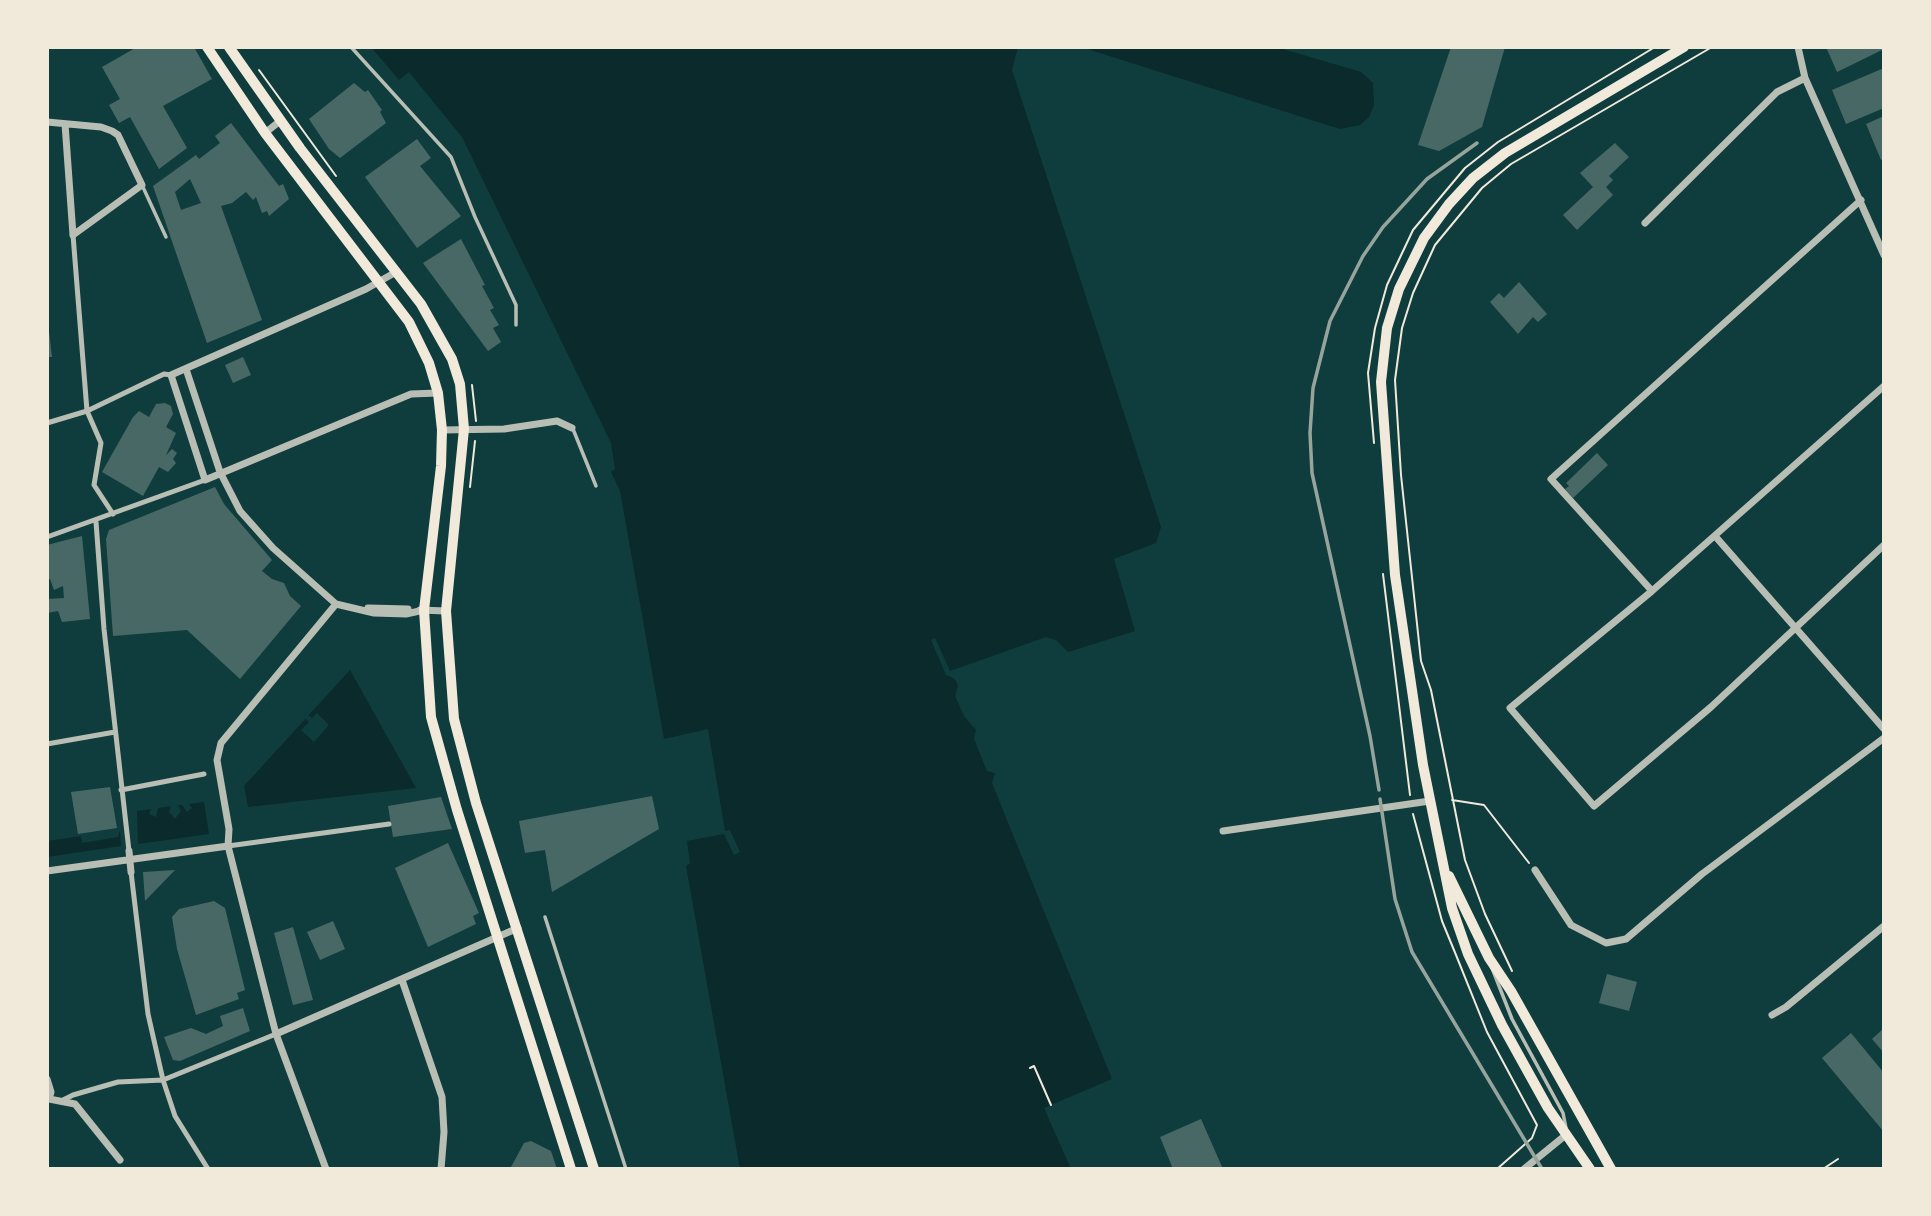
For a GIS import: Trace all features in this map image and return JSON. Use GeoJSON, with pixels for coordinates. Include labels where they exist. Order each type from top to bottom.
{"type":"FeatureCollection","features":[{"type":"Feature","properties":{"kind":"main road"},"geometry":{"type":"LineString","coordinates":[[207,47],[265,133],[409,322],[429,363],[438,393],[442,429],[441,466],[425,610],[431,716],[497,937],[571,1169]]}},
{"type":"Feature","properties":{"kind":"main road"},"geometry":{"type":"LineString","coordinates":[[229,47],[280,121],[434,324],[452,359],[460,384],[464,429],[446,611],[453,706],[460,748],[594,1169]]}},
{"type":"Feature","properties":{"kind":"main road"},"geometry":{"type":"LineString","coordinates":[[1590,1169],[1548,1108],[1483,988],[1451,908],[1430,801],[1395,575],[1381,382],[1387,328],[1399,289],[1424,238],[1473,178],[1504,153],[1684,47]]}},
{"type":"Feature","properties":{"kind":"main road"},"geometry":{"type":"LineString","coordinates":[[1442,861],[1489,958],[1511,990],[1611,1169]]}},
{"type":"Feature","properties":{"kind":"street"},"geometry":{"type":"LineString","coordinates":[[1798,47],[1805,78],[1884,255]]}},
{"type":"Feature","properties":{"kind":"street"},"geometry":{"type":"LineString","coordinates":[[1645,223],[1777,92],[1805,78]]}},
{"type":"Feature","properties":{"kind":"street"},"geometry":{"type":"LineString","coordinates":[[265,133],[280,121]]}},
{"type":"Feature","properties":{"kind":"street"},"geometry":{"type":"LineString","coordinates":[[47,122],[101,127],[112,131],[118,135],[142,185],[73,235]]}},
{"type":"Feature","properties":{"kind":"street"},"geometry":{"type":"LineString","coordinates":[[65,124],[87,411],[101,443],[94,485],[113,514]]}},
{"type":"Feature","properties":{"kind":"street"},"geometry":{"type":"LineString","coordinates":[[1652,591],[1551,479],[1861,200]]}},
{"type":"Feature","properties":{"kind":"street"},"geometry":{"type":"LineString","coordinates":[[47,423],[87,411],[164,374],[171,375],[186,369],[380,282],[396,272]]}},
{"type":"Feature","properties":{"kind":"street"},"geometry":{"type":"LineString","coordinates":[[186,369],[220,472],[240,511],[273,548],[336,604],[397,614],[425,610],[446,611]]}},
{"type":"Feature","properties":{"kind":"street"},"geometry":{"type":"LineString","coordinates":[[171,375],[205,480]]}},
{"type":"Feature","properties":{"kind":"street"},"geometry":{"type":"LineString","coordinates":[[1884,386],[1652,591],[1510,709],[1594,806],[1711,708],[1884,545]]}},
{"type":"Feature","properties":{"kind":"street"},"geometry":{"type":"LineString","coordinates":[[47,537],[96,522],[205,480],[411,394],[438,393]]}},
{"type":"Feature","properties":{"kind":"street"},"geometry":{"type":"LineString","coordinates":[[442,429],[504,429],[557,421],[572,428]]}},
{"type":"Feature","properties":{"kind":"street"},"geometry":{"type":"LineString","coordinates":[[96,522],[121,790],[148,1014],[163,1080],[176,1116],[208,1169]]}},
{"type":"Feature","properties":{"kind":"street"},"geometry":{"type":"LineString","coordinates":[[1715,536],[1884,729]]}},
{"type":"Feature","properties":{"kind":"street"},"geometry":{"type":"LineString","coordinates":[[326,1169],[276,1034],[228,846],[229,829],[218,772],[217,751],[336,604]]}},
{"type":"Feature","properties":{"kind":"street"},"geometry":{"type":"LineString","coordinates":[[47,744],[115,732]]}},
{"type":"Feature","properties":{"kind":"street"},"geometry":{"type":"LineString","coordinates":[[1535,870],[1571,925],[1606,943],[1626,939],[1702,874],[1884,738]]}},
{"type":"Feature","properties":{"kind":"street"},"geometry":{"type":"LineString","coordinates":[[121,790],[204,774]]}},
{"type":"Feature","properties":{"kind":"street"},"geometry":{"type":"LineString","coordinates":[[1223,831],[1430,801]]}},
{"type":"Feature","properties":{"kind":"street"},"geometry":{"type":"LineString","coordinates":[[47,871],[129,855],[228,846],[389,824]]}},
{"type":"Feature","properties":{"kind":"street"},"geometry":{"type":"LineString","coordinates":[[1772,1015],[1786,1007],[1884,926]]}},
{"type":"Feature","properties":{"kind":"street"},"geometry":{"type":"LineString","coordinates":[[61,1101],[118,1082],[163,1080],[276,1034],[518,928]]}},
{"type":"Feature","properties":{"kind":"street"},"geometry":{"type":"LineString","coordinates":[[402,980],[442,1097],[444,1132],[441,1169]]}},
{"type":"Feature","properties":{"kind":"street"},"geometry":{"type":"LineString","coordinates":[[47,1079],[51,1092],[48,1099],[75,1104],[120,1160]]}},
{"type":"Feature","properties":{"kind":"street"},"geometry":{"type":"LineString","coordinates":[[1524,1169],[1567,1134]]}},
{"type":"Feature","properties":{"kind":"lane"},"geometry":{"type":"LineString","coordinates":[[351,47],[451,157],[475,217],[516,305],[516,325]]}},
{"type":"Feature","properties":{"kind":"lane"},"geometry":{"type":"LineString","coordinates":[[142,185],[166,237]]}},
{"type":"Feature","properties":{"kind":"lane"},"geometry":{"type":"LineString","coordinates":[[572,428],[596,485]]}},
{"type":"Feature","properties":{"kind":"lane"},"geometry":{"type":"LineString","coordinates":[[545,917],[626,1169]]}},
{"type":"Feature","properties":{"kind":"lane"},"geometry":{"type":"LineString","coordinates":[[1489,958],[1495,982],[1563,1113],[1567,1134]]}},
{"type":"Feature","properties":{"kind":"path"},"geometry":{"type":"LineString","coordinates":[[1375,455],[1368,373],[1375,328],[1387,285],[1413,230],[1465,167],[1498,142],[1656,47]]}},
{"type":"Feature","properties":{"kind":"path"},"geometry":{"type":"LineString","coordinates":[[1513,971],[1474,888],[1451,800],[1431,690],[1421,661],[1395,380],[1402,328],[1412,293],[1434,245],[1458,213],[1511,164],[1712,47]]}},
{"type":"Feature","properties":{"kind":"path"},"geometry":{"type":"LineString","coordinates":[[1382,562],[1411,804],[1442,921],[1487,1032],[1537,1128],[1532,1138],[1497,1169]]}},
{"type":"Feature","properties":{"kind":"path"},"geometry":{"type":"LineString","coordinates":[[1451,800],[1460,804],[1484,806],[1535,870]]}},
{"type":"Feature","properties":{"kind":"path"},"geometry":{"type":"LineString","coordinates":[[1030,1068],[1034,1066],[1051,1105]]}},
{"type":"Feature","properties":{"kind":"path"},"geometry":{"type":"LineString","coordinates":[[1823,1169],[1838,1159]]}},
{"type":"Feature","properties":{"kind":"water"},"geometry":{"type":"Polygon","coordinates":[[[371,47],[1018,47],[1012,70],[1161,527],[1156,543],[1114,559],[1135,631],[1068,652],[1056,640],[1046,637],[950,671],[935,638],[931,640],[946,675],[955,679],[958,686],[955,696],[964,716],[976,730],[974,739],[987,771],[995,773],[992,783],[1112,1079],[1044,1108],[1071,1169],[740,1169],[686,866],[690,863],[687,841],[724,834],[734,855],[740,852],[730,830],[725,831],[708,729],[664,739],[620,491],[611,472],[615,469],[611,443],[462,137],[409,72],[399,80],[371,47]]]}},
{"type":"Feature","properties":{"kind":"water"},"geometry":{"type":"Polygon","coordinates":[[[1081,47],[1276,47],[1361,72],[1373,83],[1374,105],[1369,117],[1360,125],[1340,129],[1081,47]]]}},
{"type":"Feature","properties":{"kind":"water"},"geometry":{"type":"Polygon","coordinates":[[[350,670],[416,788],[248,807],[244,786],[350,670]]]}},
{"type":"Feature","properties":{"kind":"water"},"geometry":{"type":"Polygon","coordinates":[[[204,802],[209,834],[138,844],[137,811],[151,809],[149,814],[156,817],[158,808],[171,806],[169,812],[175,819],[181,811],[178,805],[182,805],[187,812],[192,808],[189,804],[204,802]]]}},
{"type":"Feature","properties":{"kind":"water"},"geometry":{"type":"Polygon","coordinates":[[[120,830],[121,846],[47,857],[47,841],[81,836],[82,843],[118,837],[120,830]]]}},
{"type":"Feature","properties":{"kind":"pier"},"geometry":{"type":"Polygon","coordinates":[[[317,713],[329,725],[314,742],[301,730],[309,722],[305,718],[308,715],[312,718],[317,713]]]}},
{"type":"Feature","properties":{"kind":"building"},"geometry":{"type":"Polygon","coordinates":[[[137,47],[194,47],[212,79],[163,106],[187,148],[159,169],[130,117],[119,123],[109,105],[120,99],[102,67],[137,47]]]}},
{"type":"Feature","properties":{"kind":"building"},"geometry":{"type":"Polygon","coordinates":[[[1451,47],[1505,47],[1482,127],[1439,151],[1418,145],[1451,47]]]}},
{"type":"Feature","properties":{"kind":"building"},"geometry":{"type":"Polygon","coordinates":[[[1826,47],[1884,47],[1884,49],[1837,72],[1826,47]]]}},
{"type":"Feature","properties":{"kind":"building"},"geometry":{"type":"Polygon","coordinates":[[[1884,68],[1884,108],[1846,124],[1832,90],[1884,68]]]}},
{"type":"Feature","properties":{"kind":"building"},"geometry":{"type":"Polygon","coordinates":[[[354,83],[365,92],[368,90],[382,110],[380,112],[386,123],[340,158],[329,149],[309,119],[354,83]]]}},
{"type":"Feature","properties":{"kind":"building"},"geometry":{"type":"Polygon","coordinates":[[[1884,116],[1884,158],[1881,160],[1866,124],[1884,116]]]}},
{"type":"Feature","properties":{"kind":"building"},"geometry":{"type":"Polygon","coordinates":[[[231,123],[279,186],[283,184],[289,199],[269,216],[267,211],[262,213],[256,197],[253,200],[246,192],[232,203],[221,206],[262,320],[207,343],[153,186],[196,155],[199,159],[220,143],[215,136],[231,123]],[[190,179],[175,192],[181,210],[201,203],[190,179]]]}},
{"type":"Feature","properties":{"kind":"building"},"geometry":{"type":"Polygon","coordinates":[[[417,139],[431,158],[420,166],[461,216],[417,248],[365,177],[417,139]]]}},
{"type":"Feature","properties":{"kind":"building"},"geometry":{"type":"Polygon","coordinates":[[[1615,143],[1629,157],[1609,176],[1613,180],[1606,187],[1613,195],[1577,230],[1563,215],[1593,187],[1580,173],[1615,143]]]}},
{"type":"Feature","properties":{"kind":"building"},"geometry":{"type":"Polygon","coordinates":[[[461,239],[485,285],[482,286],[494,308],[490,310],[499,325],[493,328],[501,342],[488,351],[423,263],[461,239]]]}},
{"type":"Feature","properties":{"kind":"building"},"geometry":{"type":"Polygon","coordinates":[[[1519,282],[1547,314],[1538,322],[1533,317],[1518,334],[1490,302],[1499,293],[1504,298],[1519,282]]]}},
{"type":"Feature","properties":{"kind":"building"},"geometry":{"type":"Polygon","coordinates":[[[47,314],[52,357],[47,357],[47,314]]]}},
{"type":"Feature","properties":{"kind":"building"},"geometry":{"type":"Polygon","coordinates":[[[243,357],[251,375],[233,383],[225,365],[243,357]]]}},
{"type":"Feature","properties":{"kind":"building"},"geometry":{"type":"Polygon","coordinates":[[[165,403],[171,406],[173,414],[166,427],[176,433],[166,455],[172,449],[177,453],[173,459],[176,463],[168,472],[159,467],[143,496],[102,472],[133,417],[139,411],[149,417],[156,404],[165,403]]]}},
{"type":"Feature","properties":{"kind":"building"},"geometry":{"type":"Polygon","coordinates":[[[1597,453],[1608,465],[1573,498],[1565,489],[1569,486],[1566,483],[1597,453]]]}},
{"type":"Feature","properties":{"kind":"building"},"geometry":{"type":"Polygon","coordinates":[[[215,487],[224,504],[272,560],[262,571],[272,579],[284,583],[290,596],[301,606],[240,679],[187,630],[113,636],[106,539],[109,530],[215,487]]]}},
{"type":"Feature","properties":{"kind":"building"},"geometry":{"type":"Polygon","coordinates":[[[82,536],[90,619],[62,622],[58,611],[47,613],[47,599],[64,598],[63,586],[54,590],[50,579],[47,580],[47,545],[82,536]]]}},
{"type":"Feature","properties":{"kind":"building"},"geometry":{"type":"Polygon","coordinates":[[[110,787],[117,828],[78,834],[71,792],[110,787]]]}},
{"type":"Feature","properties":{"kind":"building"},"geometry":{"type":"Polygon","coordinates":[[[652,796],[659,829],[552,892],[545,850],[525,853],[519,821],[652,796]]]}},
{"type":"Feature","properties":{"kind":"building"},"geometry":{"type":"Polygon","coordinates":[[[441,797],[452,829],[393,837],[388,806],[441,797]]]}},
{"type":"Feature","properties":{"kind":"building"},"geometry":{"type":"Polygon","coordinates":[[[448,843],[479,913],[473,916],[476,924],[428,947],[395,868],[448,843]]]}},
{"type":"Feature","properties":{"kind":"building"},"geometry":{"type":"Polygon","coordinates":[[[175,870],[145,901],[143,872],[175,870]]]}},
{"type":"Feature","properties":{"kind":"building"},"geometry":{"type":"Polygon","coordinates":[[[214,901],[225,908],[245,990],[237,993],[239,999],[196,1015],[177,949],[172,917],[179,909],[214,901]]]}},
{"type":"Feature","properties":{"kind":"building"},"geometry":{"type":"Polygon","coordinates":[[[333,921],[345,949],[320,960],[307,932],[333,921]]]}},
{"type":"Feature","properties":{"kind":"building"},"geometry":{"type":"Polygon","coordinates":[[[293,927],[313,1000],[293,1005],[274,933],[293,927]]]}},
{"type":"Feature","properties":{"kind":"building"},"geometry":{"type":"Polygon","coordinates":[[[1607,974],[1637,982],[1629,1011],[1599,1003],[1607,974]]]}},
{"type":"Feature","properties":{"kind":"building"},"geometry":{"type":"Polygon","coordinates":[[[243,1008],[250,1031],[180,1061],[173,1060],[164,1037],[191,1028],[206,1034],[223,1026],[220,1016],[243,1008]]]}},
{"type":"Feature","properties":{"kind":"building"},"geometry":{"type":"Polygon","coordinates":[[[1884,1028],[1884,1053],[1872,1039],[1884,1028]]]}},
{"type":"Feature","properties":{"kind":"building"},"geometry":{"type":"Polygon","coordinates":[[[1851,1033],[1884,1073],[1884,1132],[1822,1058],[1851,1033]]]}},
{"type":"Feature","properties":{"kind":"building"},"geometry":{"type":"Polygon","coordinates":[[[1201,1119],[1223,1169],[1173,1169],[1160,1137],[1201,1119]]]}},
{"type":"Feature","properties":{"kind":"building"},"geometry":{"type":"Polygon","coordinates":[[[531,1141],[551,1151],[557,1169],[510,1169],[524,1143],[531,1141]]]}},
{"type":"Feature","properties":{"kind":"railway"},"geometry":{"type":"LineString","coordinates":[[1379,790],[1370,736],[1312,473],[1310,433],[1313,388],[1330,321],[1363,256],[1383,227],[1427,179],[1477,143]]}},
{"type":"Feature","properties":{"kind":"railway"},"geometry":{"type":"LineString","coordinates":[[1380,799],[1395,899],[1412,952],[1542,1169]]}}]}
